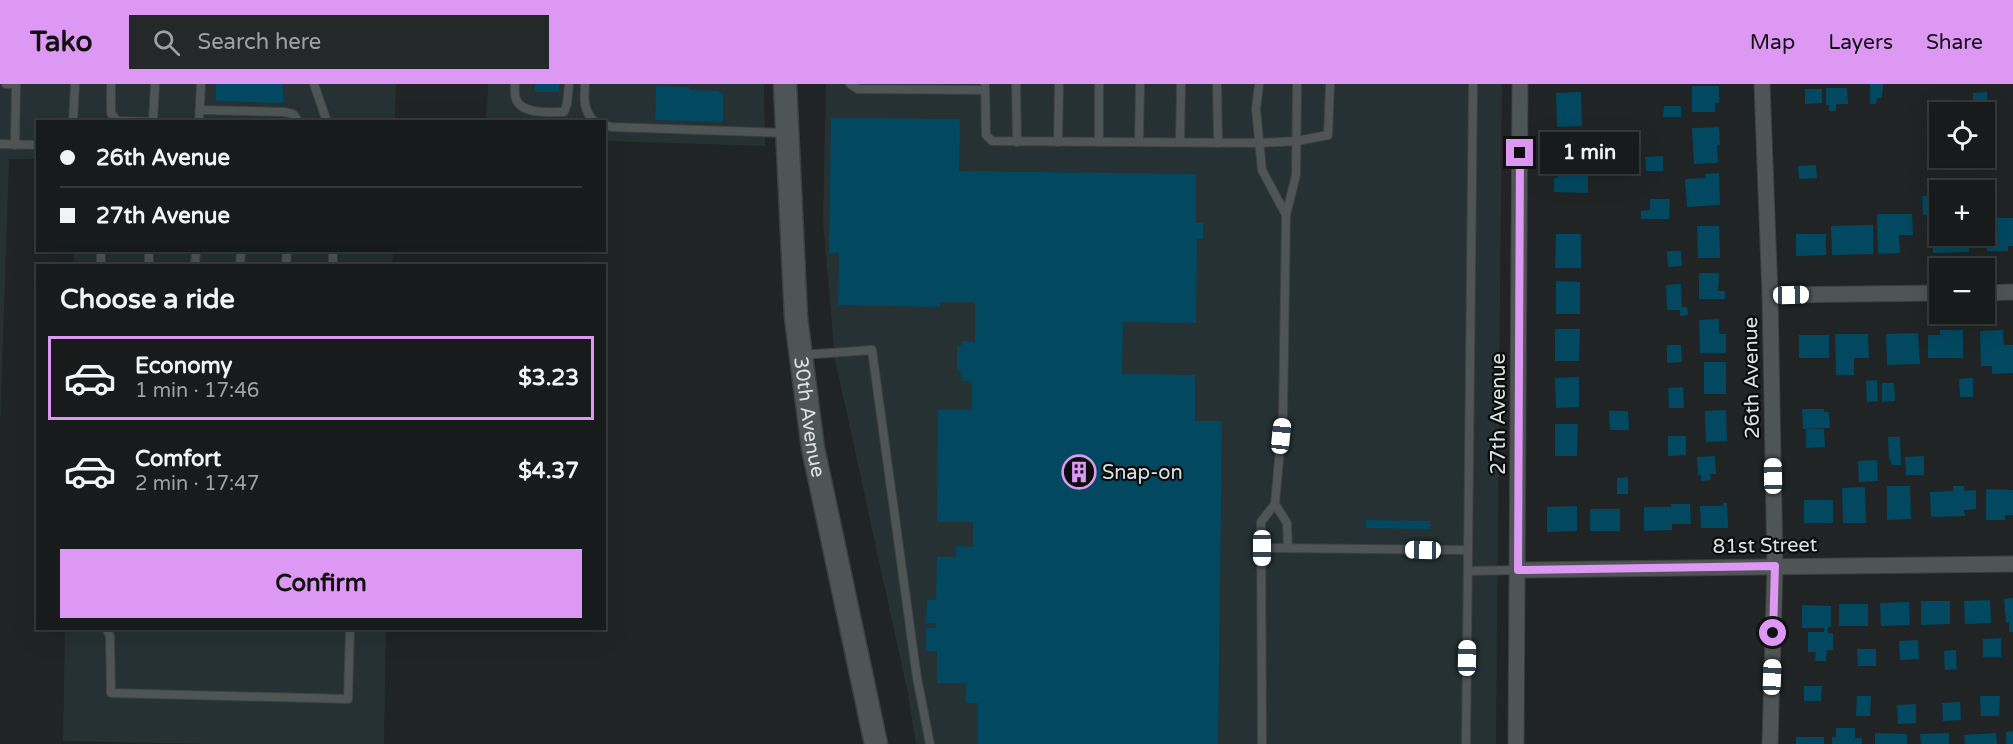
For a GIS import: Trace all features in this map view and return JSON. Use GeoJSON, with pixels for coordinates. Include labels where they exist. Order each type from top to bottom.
{"type":"FeatureCollection","features":[{"type":"Feature","properties":{"kind":"street","name":"30th Avenue"},"geometry":{"type":"LineString","coordinates":[[785,84],[791,252],[796,318],[813,448],[876,744]]}},
{"type":"Feature","properties":{"kind":"street","name":"27th Avenue"},"geometry":{"type":"LineString","coordinates":[[1516,744],[1520,84]]}},
{"type":"Feature","properties":{"kind":"street","name":"26th Avenue"},"geometry":{"type":"LineString","coordinates":[[1762,84],[1770,295],[1775,566],[1770,744]]}},
{"type":"Feature","properties":{"kind":"street"},"geometry":{"type":"LineString","coordinates":[[1995,293],[2013,292]]}},
{"type":"Feature","properties":{"kind":"street"},"geometry":{"type":"LineString","coordinates":[[1770,295],[1929,293]]}},
{"type":"Feature","properties":{"kind":"street","name":"81st Street"},"geometry":{"type":"LineString","coordinates":[[1518,570],[2013,564]]}},
{"type":"Feature","properties":{"kind":"lane"},"geometry":{"type":"LineString","coordinates":[[6,84],[16,84],[15,145]]}},
{"type":"Feature","properties":{"kind":"lane"},"geometry":{"type":"LineString","coordinates":[[73,120],[75,84]]}},
{"type":"Feature","properties":{"kind":"lane"},"geometry":{"type":"LineString","coordinates":[[111,84],[111,114],[116,120]]}},
{"type":"Feature","properties":{"kind":"lane"},"geometry":{"type":"LineString","coordinates":[[153,120],[155,84]]}},
{"type":"Feature","properties":{"kind":"lane"},"geometry":{"type":"LineString","coordinates":[[199,120],[201,84]]}},
{"type":"Feature","properties":{"kind":"lane"},"geometry":{"type":"LineString","coordinates":[[314,84],[326,120]]}},
{"type":"Feature","properties":{"kind":"lane"},"geometry":{"type":"LineString","coordinates":[[515,84],[515,98],[524,108],[542,112],[564,112],[569,84]]}},
{"type":"Feature","properties":{"kind":"lane"},"geometry":{"type":"LineString","coordinates":[[585,84],[584,105],[593,120]]}},
{"type":"Feature","properties":{"kind":"lane"},"geometry":{"type":"LineString","coordinates":[[850,84],[858,89],[985,87],[988,138],[992,141],[1218,143],[1297,141],[1328,135],[1330,84]]}},
{"type":"Feature","properties":{"kind":"lane"},"geometry":{"type":"LineString","coordinates":[[1017,84],[1017,142]]}},
{"type":"Feature","properties":{"kind":"lane"},"geometry":{"type":"LineString","coordinates":[[1058,142],[1059,84]]}},
{"type":"Feature","properties":{"kind":"lane"},"geometry":{"type":"LineString","coordinates":[[1099,142],[1100,84]]}},
{"type":"Feature","properties":{"kind":"lane"},"geometry":{"type":"LineString","coordinates":[[1138,142],[1140,84]]}},
{"type":"Feature","properties":{"kind":"lane"},"geometry":{"type":"LineString","coordinates":[[1180,142],[1181,84]]}},
{"type":"Feature","properties":{"kind":"lane"},"geometry":{"type":"LineString","coordinates":[[1217,84],[1218,143]]}},
{"type":"Feature","properties":{"kind":"lane"},"geometry":{"type":"LineString","coordinates":[[1259,84],[1256,109],[1262,170],[1286,215]]}},
{"type":"Feature","properties":{"kind":"lane"},"geometry":{"type":"LineString","coordinates":[[1262,744],[1262,522],[1275,504],[1283,416],[1286,215],[1296,175],[1297,84]]}},
{"type":"Feature","properties":{"kind":"lane"},"geometry":{"type":"LineString","coordinates":[[1466,744],[1473,84]]}},
{"type":"Feature","properties":{"kind":"lane"},"geometry":{"type":"LineString","coordinates":[[200,110],[284,112],[293,114],[298,120]]}},
{"type":"Feature","properties":{"kind":"lane"},"geometry":{"type":"LineString","coordinates":[[606,126],[786,133]]}},
{"type":"Feature","properties":{"kind":"lane"},"geometry":{"type":"LineString","coordinates":[[0,144],[36,145]]}},
{"type":"Feature","properties":{"kind":"lane"},"geometry":{"type":"LineString","coordinates":[[801,355],[873,350],[917,678],[930,744]]}},
{"type":"Feature","properties":{"kind":"lane"},"geometry":{"type":"LineString","coordinates":[[1275,504],[1287,523],[1288,548]]}},
{"type":"Feature","properties":{"kind":"lane"},"geometry":{"type":"LineString","coordinates":[[1262,548],[1468,550]]}},
{"type":"Feature","properties":{"kind":"lane"},"geometry":{"type":"LineString","coordinates":[[1468,571],[1518,570]]}},
{"type":"Feature","properties":{"kind":"lane"},"geometry":{"type":"LineString","coordinates":[[107,630],[110,636],[111,693],[348,699],[350,630]]}},
{"type":"Feature","properties":{"kind":"shaded area"},"geometry":{"type":"Polygon","coordinates":[[[0,84],[396,84],[395,120],[36,120],[36,159],[9,159],[0,431],[0,84]]]}},
{"type":"Feature","properties":{"kind":"shaded area"},"geometry":{"type":"Polygon","coordinates":[[[488,84],[764,84],[765,146],[606,141],[606,120],[486,120],[488,84]]]}},
{"type":"Feature","properties":{"kind":"shaded area"},"geometry":{"type":"Polygon","coordinates":[[[826,84],[1502,84],[1496,744],[916,744],[908,694],[835,359],[823,221],[826,84]]]}},
{"type":"Feature","properties":{"kind":"shaded area"},"geometry":{"type":"Polygon","coordinates":[[[74,252],[393,252],[392,264],[74,264],[74,252]]]}},
{"type":"Feature","properties":{"kind":"shaded area"},"geometry":{"type":"Polygon","coordinates":[[[65,630],[386,630],[384,744],[63,741],[65,630]]]}},
{"type":"Feature","properties":{"kind":"building"},"geometry":{"type":"Polygon","coordinates":[[[216,84],[283,84],[283,103],[216,101],[216,84]]]}},
{"type":"Feature","properties":{"kind":"building"},"geometry":{"type":"Polygon","coordinates":[[[535,84],[559,84],[559,92],[535,92],[535,84]]]}},
{"type":"Feature","properties":{"kind":"building"},"geometry":{"type":"Polygon","coordinates":[[[1870,84],[1883,84],[1882,98],[1877,98],[1876,104],[1870,104],[1870,84]]]}},
{"type":"Feature","properties":{"kind":"building"},"geometry":{"type":"Polygon","coordinates":[[[656,86],[690,87],[690,90],[723,93],[723,122],[655,120],[656,86]]]}},
{"type":"Feature","properties":{"kind":"building"},"geometry":{"type":"Polygon","coordinates":[[[1692,86],[1719,86],[1719,103],[1715,103],[1715,112],[1692,112],[1692,86]]]}},
{"type":"Feature","properties":{"kind":"building"},"geometry":{"type":"Polygon","coordinates":[[[1826,88],[1847,88],[1848,104],[1836,104],[1836,111],[1829,111],[1829,105],[1826,105],[1826,88]]]}},
{"type":"Feature","properties":{"kind":"building"},"geometry":{"type":"Polygon","coordinates":[[[1805,89],[1822,89],[1822,103],[1805,104],[1805,89]]]}},
{"type":"Feature","properties":{"kind":"building"},"geometry":{"type":"Polygon","coordinates":[[[1581,92],[1582,126],[1557,127],[1556,93],[1581,92]]]}},
{"type":"Feature","properties":{"kind":"building"},"geometry":{"type":"Polygon","coordinates":[[[1987,92],[1988,102],[1973,102],[1973,93],[1987,92]]]}},
{"type":"Feature","properties":{"kind":"building"},"geometry":{"type":"Polygon","coordinates":[[[1664,106],[1681,106],[1681,117],[1663,117],[1664,106]]]}},
{"type":"Feature","properties":{"kind":"building","name":"Snap-on"},"geometry":{"type":"Polygon","coordinates":[[[831,118],[960,119],[959,171],[1196,174],[1196,223],[1203,223],[1203,239],[1197,239],[1196,323],[1123,322],[1122,374],[1195,375],[1195,421],[1222,421],[1218,744],[978,744],[978,703],[966,703],[966,683],[937,683],[937,651],[926,651],[926,628],[936,628],[936,623],[926,623],[927,600],[936,600],[937,557],[956,557],[956,546],[973,547],[973,522],[937,522],[938,410],[972,410],[972,382],[962,381],[962,371],[957,371],[957,347],[962,347],[962,341],[975,342],[975,302],[940,302],[940,307],[838,305],[839,253],[829,253],[831,118]]]}},
{"type":"Feature","properties":{"kind":"building"},"geometry":{"type":"Polygon","coordinates":[[[1719,127],[1718,163],[1694,164],[1692,128],[1719,127]]]}},
{"type":"Feature","properties":{"kind":"building"},"geometry":{"type":"Polygon","coordinates":[[[1591,134],[1610,134],[1610,156],[1591,155],[1591,134]]]}},
{"type":"Feature","properties":{"kind":"building"},"geometry":{"type":"Polygon","coordinates":[[[1559,153],[1588,153],[1588,193],[1554,192],[1554,178],[1558,178],[1559,153]]]}},
{"type":"Feature","properties":{"kind":"building"},"geometry":{"type":"Polygon","coordinates":[[[1663,156],[1663,171],[1646,171],[1645,157],[1663,156]]]}},
{"type":"Feature","properties":{"kind":"building"},"geometry":{"type":"Polygon","coordinates":[[[1816,165],[1817,178],[1799,179],[1798,166],[1816,165]]]}},
{"type":"Feature","properties":{"kind":"building"},"geometry":{"type":"Polygon","coordinates":[[[1719,173],[1720,205],[1687,207],[1685,179],[1706,178],[1705,174],[1719,173]]]}},
{"type":"Feature","properties":{"kind":"building"},"geometry":{"type":"Polygon","coordinates":[[[1922,196],[1929,196],[1929,214],[1923,215],[1922,196]]]}},
{"type":"Feature","properties":{"kind":"building"},"geometry":{"type":"Polygon","coordinates":[[[1650,199],[1670,199],[1669,219],[1641,219],[1641,211],[1650,210],[1650,199]]]}},
{"type":"Feature","properties":{"kind":"building"},"geometry":{"type":"Polygon","coordinates":[[[1877,214],[1912,214],[1913,235],[1899,235],[1900,253],[1878,254],[1877,214]]]}},
{"type":"Feature","properties":{"kind":"building"},"geometry":{"type":"Polygon","coordinates":[[[1995,218],[2013,218],[2013,246],[2008,246],[2008,251],[1987,251],[1987,246],[1995,246],[1995,218]]]}},
{"type":"Feature","properties":{"kind":"building"},"geometry":{"type":"Polygon","coordinates":[[[1873,225],[1873,254],[1832,255],[1831,226],[1873,225]]]}},
{"type":"Feature","properties":{"kind":"building"},"geometry":{"type":"Polygon","coordinates":[[[1697,226],[1719,226],[1720,258],[1698,258],[1697,226]]]}},
{"type":"Feature","properties":{"kind":"building"},"geometry":{"type":"Polygon","coordinates":[[[1556,234],[1581,234],[1581,268],[1555,268],[1556,234]]]}},
{"type":"Feature","properties":{"kind":"building"},"geometry":{"type":"Polygon","coordinates":[[[1796,234],[1826,234],[1826,255],[1796,256],[1796,234]]]}},
{"type":"Feature","properties":{"kind":"building"},"geometry":{"type":"Polygon","coordinates":[[[1933,246],[1969,246],[1969,252],[1933,253],[1933,246]]]}},
{"type":"Feature","properties":{"kind":"building"},"geometry":{"type":"Polygon","coordinates":[[[1667,251],[1681,251],[1682,266],[1668,267],[1667,251]]]}},
{"type":"Feature","properties":{"kind":"building"},"geometry":{"type":"Polygon","coordinates":[[[1699,273],[1719,273],[1718,291],[1725,291],[1725,299],[1699,299],[1699,273]]]}},
{"type":"Feature","properties":{"kind":"building"},"geometry":{"type":"Polygon","coordinates":[[[1556,281],[1580,282],[1580,314],[1556,314],[1556,281]]]}},
{"type":"Feature","properties":{"kind":"building"},"geometry":{"type":"Polygon","coordinates":[[[1681,284],[1682,307],[1687,307],[1688,315],[1680,316],[1680,310],[1667,310],[1666,285],[1681,284]]]}},
{"type":"Feature","properties":{"kind":"building"},"geometry":{"type":"Polygon","coordinates":[[[1719,319],[1719,334],[1726,334],[1726,353],[1700,353],[1699,320],[1719,319]]]}},
{"type":"Feature","properties":{"kind":"building"},"geometry":{"type":"Polygon","coordinates":[[[1555,329],[1580,329],[1579,361],[1555,361],[1555,329]]]}},
{"type":"Feature","properties":{"kind":"building"},"geometry":{"type":"Polygon","coordinates":[[[1940,330],[1963,330],[1963,358],[1928,358],[1928,335],[1940,335],[1940,330]]]}},
{"type":"Feature","properties":{"kind":"building"},"geometry":{"type":"Polygon","coordinates":[[[2003,330],[2004,345],[2013,345],[2013,373],[1992,374],[1992,366],[1981,366],[1980,331],[2003,330]]]}},
{"type":"Feature","properties":{"kind":"building"},"geometry":{"type":"Polygon","coordinates":[[[1918,333],[1920,364],[1887,365],[1886,334],[1918,333]]]}},
{"type":"Feature","properties":{"kind":"building"},"geometry":{"type":"Polygon","coordinates":[[[1835,334],[1868,334],[1869,358],[1854,358],[1854,375],[1836,375],[1835,334]]]}},
{"type":"Feature","properties":{"kind":"building"},"geometry":{"type":"Polygon","coordinates":[[[1799,335],[1829,335],[1829,358],[1799,358],[1799,335]]]}},
{"type":"Feature","properties":{"kind":"building"},"geometry":{"type":"Polygon","coordinates":[[[1667,345],[1681,345],[1682,362],[1667,363],[1667,345]]]}},
{"type":"Feature","properties":{"kind":"building"},"geometry":{"type":"Polygon","coordinates":[[[1704,362],[1726,362],[1726,394],[1704,394],[1704,362]]]}},
{"type":"Feature","properties":{"kind":"building"},"geometry":{"type":"Polygon","coordinates":[[[1579,377],[1579,407],[1556,408],[1555,378],[1579,377]]]}},
{"type":"Feature","properties":{"kind":"building"},"geometry":{"type":"Polygon","coordinates":[[[1973,378],[1973,397],[1960,397],[1959,379],[1973,378]]]}},
{"type":"Feature","properties":{"kind":"building"},"geometry":{"type":"Polygon","coordinates":[[[1877,380],[1878,401],[1867,402],[1866,381],[1877,380]]]}},
{"type":"Feature","properties":{"kind":"building"},"geometry":{"type":"Polygon","coordinates":[[[1882,383],[1894,383],[1895,401],[1882,402],[1882,383]]]}},
{"type":"Feature","properties":{"kind":"building"},"geometry":{"type":"Polygon","coordinates":[[[1683,387],[1684,408],[1669,408],[1668,388],[1683,387]]]}},
{"type":"Feature","properties":{"kind":"building"},"geometry":{"type":"Polygon","coordinates":[[[1802,409],[1824,409],[1824,412],[1829,412],[1830,428],[1803,429],[1802,409]]]}},
{"type":"Feature","properties":{"kind":"building"},"geometry":{"type":"Polygon","coordinates":[[[1726,410],[1727,441],[1706,442],[1705,411],[1726,410]]]}},
{"type":"Feature","properties":{"kind":"building"},"geometry":{"type":"Polygon","coordinates":[[[1609,411],[1628,411],[1629,430],[1610,430],[1609,411]]]}},
{"type":"Feature","properties":{"kind":"building"},"geometry":{"type":"Polygon","coordinates":[[[1555,424],[1578,424],[1577,456],[1555,456],[1555,424]]]}},
{"type":"Feature","properties":{"kind":"building"},"geometry":{"type":"Polygon","coordinates":[[[1806,429],[1824,429],[1825,447],[1806,448],[1806,429]]]}},
{"type":"Feature","properties":{"kind":"building"},"geometry":{"type":"Polygon","coordinates":[[[1668,436],[1686,436],[1686,455],[1668,456],[1668,436]]]}},
{"type":"Feature","properties":{"kind":"building"},"geometry":{"type":"Polygon","coordinates":[[[1888,437],[1900,437],[1901,465],[1892,465],[1889,459],[1888,437]]]}},
{"type":"Feature","properties":{"kind":"building"},"geometry":{"type":"Polygon","coordinates":[[[1715,456],[1716,474],[1710,474],[1711,480],[1701,481],[1701,475],[1698,475],[1697,457],[1715,456]]]}},
{"type":"Feature","properties":{"kind":"building"},"geometry":{"type":"Polygon","coordinates":[[[1924,456],[1924,475],[1906,475],[1905,457],[1924,456]]]}},
{"type":"Feature","properties":{"kind":"building"},"geometry":{"type":"Polygon","coordinates":[[[1877,460],[1878,481],[1859,482],[1858,461],[1877,460]]]}},
{"type":"Feature","properties":{"kind":"building"},"geometry":{"type":"Polygon","coordinates":[[[1628,477],[1628,494],[1617,494],[1617,478],[1628,477]]]}},
{"type":"Feature","properties":{"kind":"building"},"geometry":{"type":"Polygon","coordinates":[[[1887,486],[1910,486],[1911,519],[1887,520],[1887,486]]]}},
{"type":"Feature","properties":{"kind":"building"},"geometry":{"type":"Polygon","coordinates":[[[1953,486],[1964,486],[1964,491],[1976,490],[1976,509],[1964,510],[1965,516],[1931,517],[1930,492],[1953,491],[1953,486]]]}},
{"type":"Feature","properties":{"kind":"building"},"geometry":{"type":"Polygon","coordinates":[[[1865,487],[1866,523],[1843,523],[1842,488],[1865,487]]]}},
{"type":"Feature","properties":{"kind":"building"},"geometry":{"type":"Polygon","coordinates":[[[1986,489],[2013,490],[2013,515],[2005,515],[2005,520],[1986,520],[1986,489]]]}},
{"type":"Feature","properties":{"kind":"building"},"geometry":{"type":"Polygon","coordinates":[[[1804,500],[1833,500],[1833,523],[1804,523],[1804,500]]]}},
{"type":"Feature","properties":{"kind":"building"},"geometry":{"type":"Polygon","coordinates":[[[1723,503],[1727,503],[1728,528],[1701,528],[1700,506],[1723,506],[1723,503]]]}},
{"type":"Feature","properties":{"kind":"building"},"geometry":{"type":"Polygon","coordinates":[[[1671,504],[1690,504],[1691,524],[1672,524],[1672,530],[1644,531],[1644,507],[1671,507],[1671,504]]]}},
{"type":"Feature","properties":{"kind":"building"},"geometry":{"type":"Polygon","coordinates":[[[1577,506],[1577,531],[1547,532],[1547,507],[1577,506]]]}},
{"type":"Feature","properties":{"kind":"building"},"geometry":{"type":"Polygon","coordinates":[[[1590,509],[1620,509],[1620,531],[1590,531],[1590,509]]]}},
{"type":"Feature","properties":{"kind":"building"},"geometry":{"type":"Polygon","coordinates":[[[1366,520],[1430,521],[1430,529],[1366,528],[1366,520]]]}},
{"type":"Feature","properties":{"kind":"building"},"geometry":{"type":"Polygon","coordinates":[[[2013,598],[2013,632],[2009,632],[2004,599],[2013,598]]]}},
{"type":"Feature","properties":{"kind":"building"},"geometry":{"type":"Polygon","coordinates":[[[1990,600],[1991,623],[1965,624],[1964,601],[1990,600]]]}},
{"type":"Feature","properties":{"kind":"building"},"geometry":{"type":"Polygon","coordinates":[[[1921,601],[1950,601],[1950,624],[1921,625],[1921,601]]]}},
{"type":"Feature","properties":{"kind":"building"},"geometry":{"type":"Polygon","coordinates":[[[1909,602],[1910,625],[1881,626],[1880,603],[1909,602]]]}},
{"type":"Feature","properties":{"kind":"building"},"geometry":{"type":"Polygon","coordinates":[[[1839,604],[1868,604],[1868,626],[1839,626],[1839,604]]]}},
{"type":"Feature","properties":{"kind":"building"},"geometry":{"type":"Polygon","coordinates":[[[1802,605],[1831,606],[1831,627],[1828,627],[1828,633],[1833,633],[1833,650],[1827,650],[1826,661],[1815,661],[1816,652],[1808,652],[1808,632],[1824,632],[1824,628],[1802,628],[1802,605]]]}},
{"type":"Feature","properties":{"kind":"building"},"geometry":{"type":"Polygon","coordinates":[[[2001,638],[2001,657],[1983,657],[1983,639],[2001,638]]]}},
{"type":"Feature","properties":{"kind":"building"},"geometry":{"type":"Polygon","coordinates":[[[1918,640],[1919,659],[1900,660],[1899,641],[1918,640]]]}},
{"type":"Feature","properties":{"kind":"building"},"geometry":{"type":"Polygon","coordinates":[[[1857,649],[1876,649],[1876,666],[1858,666],[1857,649]]]}},
{"type":"Feature","properties":{"kind":"building"},"geometry":{"type":"Polygon","coordinates":[[[1956,650],[1957,669],[1945,670],[1944,651],[1956,650]]]}},
{"type":"Feature","properties":{"kind":"building"},"geometry":{"type":"Polygon","coordinates":[[[1804,686],[1822,686],[1821,701],[1804,701],[1804,686]]]}},
{"type":"Feature","properties":{"kind":"building"},"geometry":{"type":"Polygon","coordinates":[[[1857,696],[1871,696],[1870,716],[1856,716],[1857,696]]]}},
{"type":"Feature","properties":{"kind":"building"},"geometry":{"type":"Polygon","coordinates":[[[1980,696],[2000,696],[1999,716],[1981,716],[1980,696]]]}},
{"type":"Feature","properties":{"kind":"building"},"geometry":{"type":"Polygon","coordinates":[[[1960,702],[1961,720],[1943,721],[1942,703],[1960,702]]]}},
{"type":"Feature","properties":{"kind":"building"},"geometry":{"type":"Polygon","coordinates":[[[1916,704],[1916,723],[1898,724],[1897,705],[1916,704]]]}},
{"type":"Feature","properties":{"kind":"building"},"geometry":{"type":"Polygon","coordinates":[[[1836,728],[1855,728],[1855,738],[1862,738],[1862,744],[1832,744],[1832,737],[1836,737],[1836,728]]]}},
{"type":"Feature","properties":{"kind":"building"},"geometry":{"type":"Polygon","coordinates":[[[2013,731],[2013,744],[2006,744],[2006,732],[2013,731]]]}},
{"type":"Feature","properties":{"kind":"building"},"geometry":{"type":"Polygon","coordinates":[[[1875,733],[1907,734],[1907,744],[1875,744],[1875,733]]]}},
{"type":"Feature","properties":{"kind":"building"},"geometry":{"type":"Polygon","coordinates":[[[1949,733],[1949,744],[1921,744],[1920,734],[1949,733]]]}},
{"type":"Feature","properties":{"kind":"building"},"geometry":{"type":"Polygon","coordinates":[[[1996,733],[1997,744],[1965,744],[1964,735],[1996,733]]]}},
{"type":"Feature","properties":{"kind":"building"},"geometry":{"type":"Polygon","coordinates":[[[1796,737],[1824,737],[1824,744],[1796,744],[1796,737]]]}},
{"type":"Feature","properties":{"kind":"place","name":"Snap-on"},"geometry":{"type":"Point","coordinates":[1079,472]}},
{"type":"Feature","properties":{"kind":"route"},"geometry":{"type":"LineString","coordinates":[[1520,153],[1518,570],[1775,566],[1773,633]]}}]}
